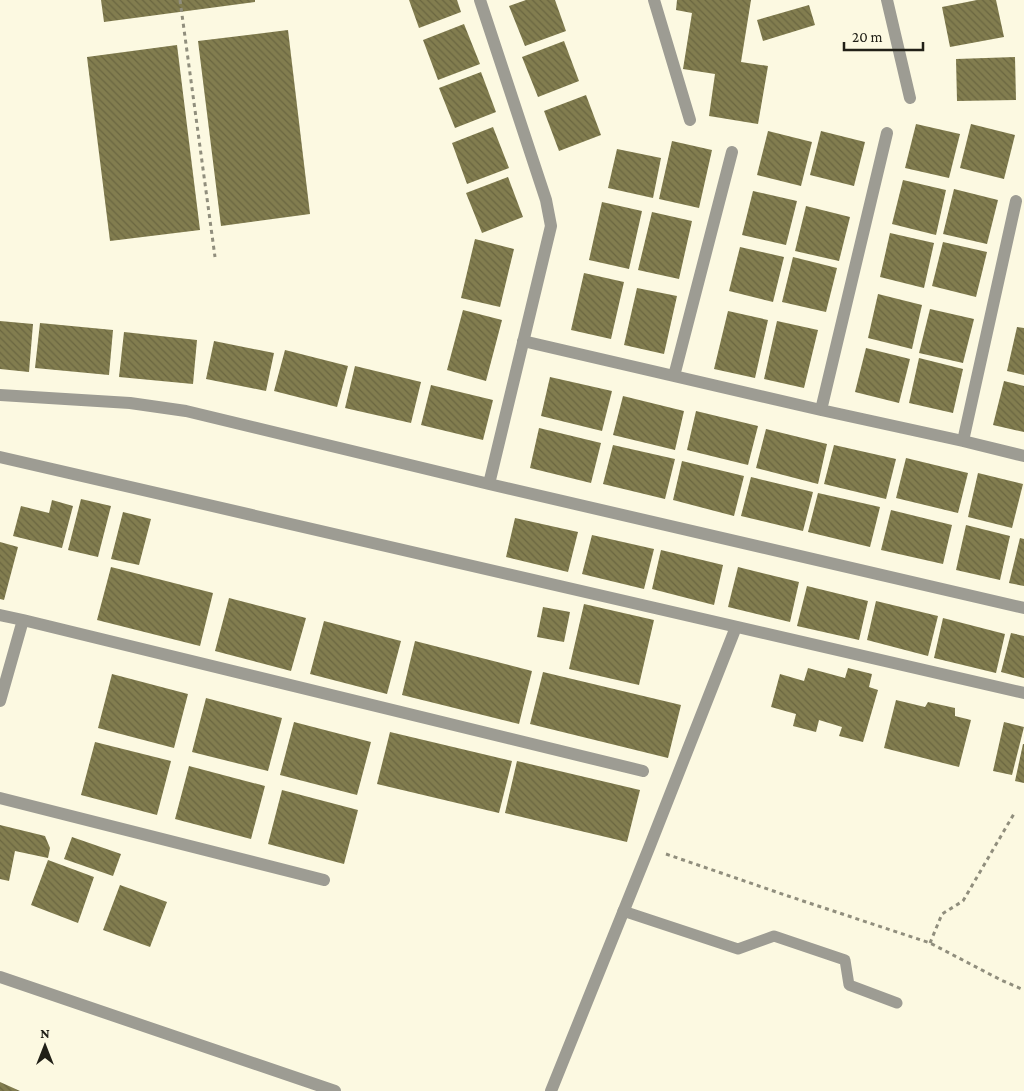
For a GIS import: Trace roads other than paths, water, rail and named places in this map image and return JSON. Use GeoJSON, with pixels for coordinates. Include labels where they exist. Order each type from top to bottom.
{"type":"FeatureCollection","features":[{"type":"Feature","properties":{"kind":"street"},"geometry":{"type":"LineString","coordinates":[[480,0],[546,200],[551,226],[489,484]]}},
{"type":"Feature","properties":{"kind":"street"},"geometry":{"type":"LineString","coordinates":[[654,0],[690,120]]}},
{"type":"Feature","properties":{"kind":"street"},"geometry":{"type":"LineString","coordinates":[[887,0],[910,98]]}},
{"type":"Feature","properties":{"kind":"street"},"geometry":{"type":"LineString","coordinates":[[820,410],[887,133]]}},
{"type":"Feature","properties":{"kind":"street"},"geometry":{"type":"LineString","coordinates":[[674,376],[732,152]]}},
{"type":"Feature","properties":{"kind":"street"},"geometry":{"type":"LineString","coordinates":[[963,441],[1016,201]]}},
{"type":"Feature","properties":{"kind":"street"},"geometry":{"type":"LineString","coordinates":[[524,341],[1024,456]]}},
{"type":"Feature","properties":{"kind":"street"},"geometry":{"type":"LineString","coordinates":[[0,395],[130,403],[186,410],[489,484],[1024,608]]}},
{"type":"Feature","properties":{"kind":"street"},"geometry":{"type":"LineString","coordinates":[[0,457],[1024,693]]}},
{"type":"Feature","properties":{"kind":"street"},"geometry":{"type":"LineString","coordinates":[[0,615],[643,772]]}},
{"type":"Feature","properties":{"kind":"street"},"geometry":{"type":"LineString","coordinates":[[0,701],[23,620]]}},
{"type":"Feature","properties":{"kind":"street"},"geometry":{"type":"LineString","coordinates":[[551,1091],[736,627]]}},
{"type":"Feature","properties":{"kind":"street"},"geometry":{"type":"LineString","coordinates":[[0,798],[324,880]]}},
{"type":"Feature","properties":{"kind":"street"},"geometry":{"type":"LineString","coordinates":[[0,977],[335,1091]]}},
{"type":"Feature","properties":{"kind":"lane"},"geometry":{"type":"LineString","coordinates":[[623,911],[738,949],[774,936],[846,960],[849,984],[897,1003]]}}]}
